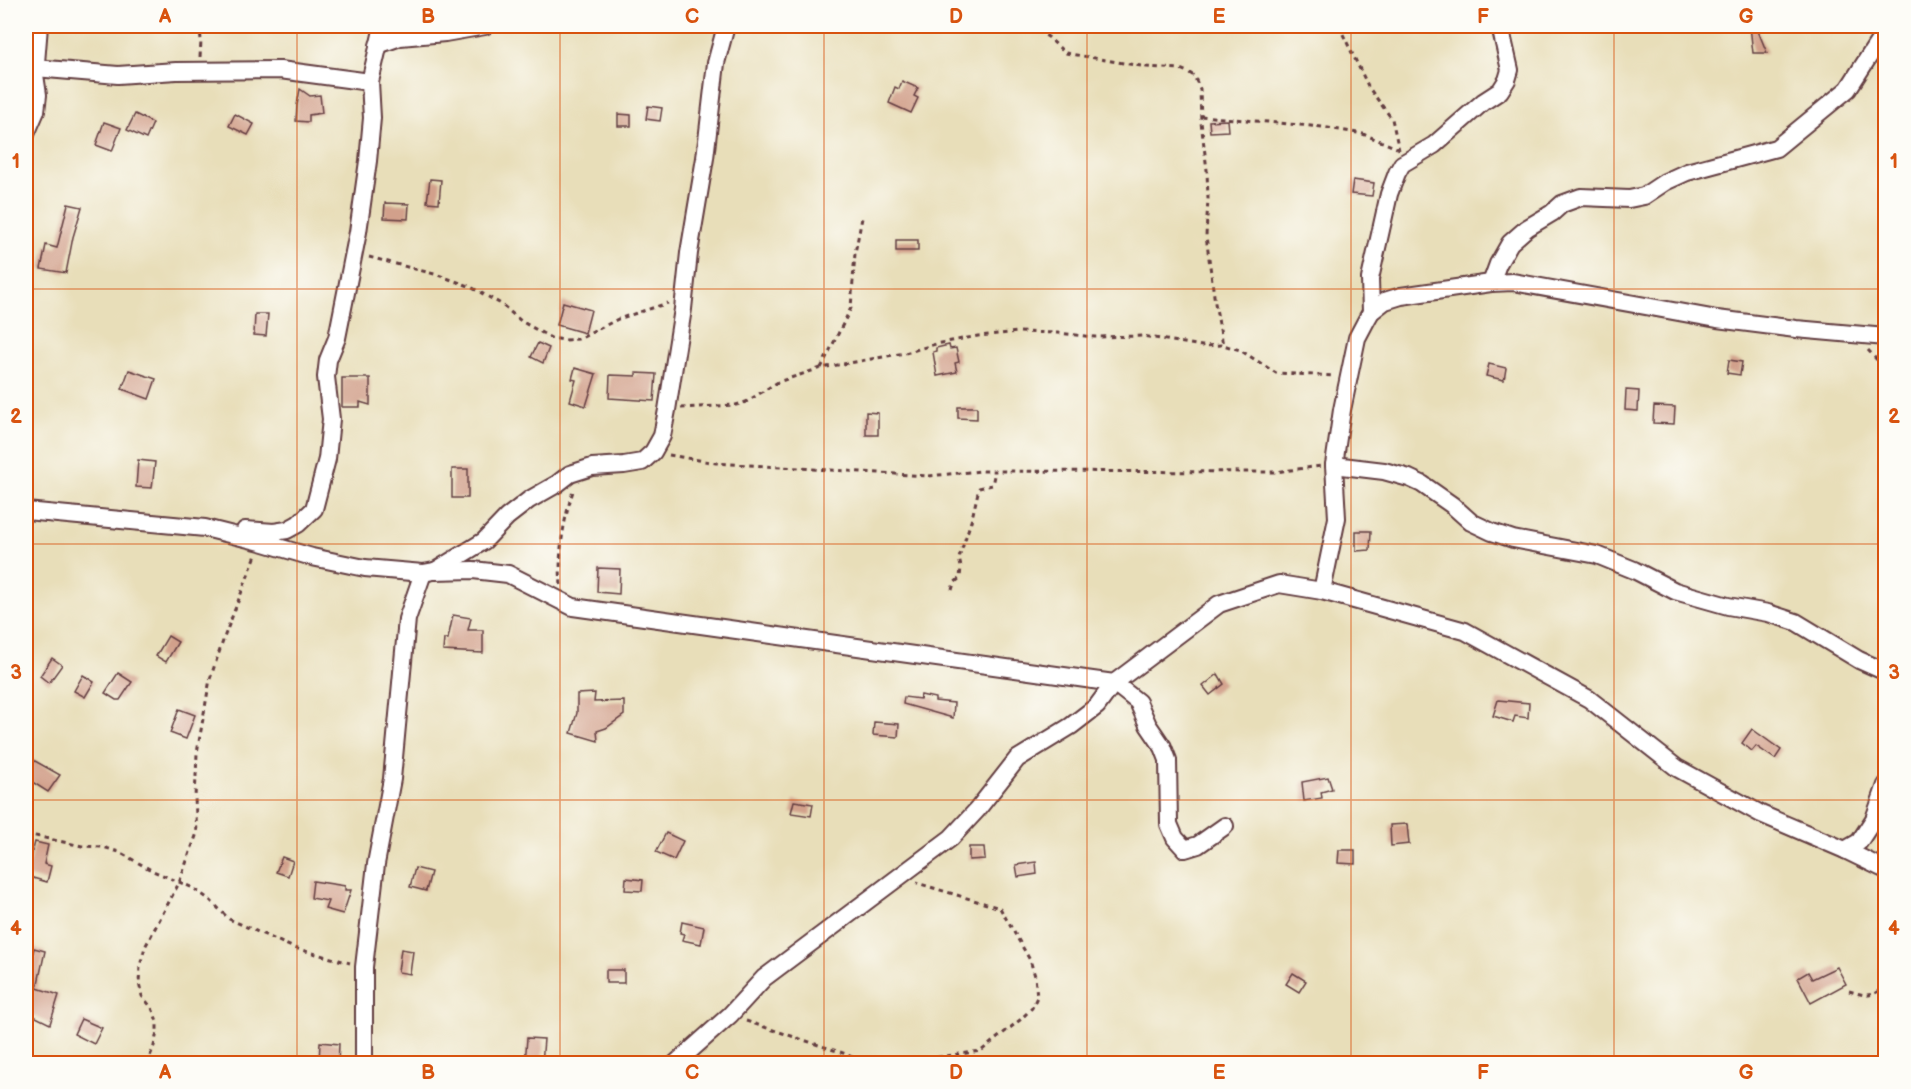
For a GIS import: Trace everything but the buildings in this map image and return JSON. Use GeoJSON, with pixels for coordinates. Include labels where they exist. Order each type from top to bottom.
{"type":"FeatureCollection","features":[{"type":"Feature","properties":{"kind":"street"},"geometry":{"type":"LineString","coordinates":[[26,134],[36,111],[38,95],[32,73],[39,26]]}},
{"type":"Feature","properties":{"kind":"street"},"geometry":{"type":"LineString","coordinates":[[229,534],[241,530],[274,532],[287,530],[298,524],[314,508],[327,459],[331,419],[326,377],[328,360],[337,338],[354,252],[368,161],[372,118],[370,82],[383,26]]}},
{"type":"Feature","properties":{"kind":"street"},"geometry":{"type":"LineString","coordinates":[[378,45],[400,37],[445,33],[484,26]]}},
{"type":"Feature","properties":{"kind":"street"},"geometry":{"type":"LineString","coordinates":[[364,1064],[364,967],[376,864],[392,778],[407,619],[429,572],[484,541],[529,500],[570,474],[592,467],[642,462],[653,452],[662,436],[705,158],[716,63],[726,26]]}},
{"type":"Feature","properties":{"kind":"street"},"geometry":{"type":"LineString","coordinates":[[1371,312],[1370,279],[1400,156],[1434,145],[1483,102],[1500,91],[1510,70],[1500,26]]}},
{"type":"Feature","properties":{"kind":"street"},"geometry":{"type":"LineString","coordinates":[[1491,283],[1498,264],[1510,243],[1527,228],[1562,204],[1581,197],[1629,199],[1644,196],[1665,182],[1687,172],[1776,148],[1848,89],[1886,30]]}},
{"type":"Feature","properties":{"kind":"street"},"geometry":{"type":"LineString","coordinates":[[32,73],[118,75],[280,70],[370,82]]}},
{"type":"Feature","properties":{"kind":"street"},"geometry":{"type":"LineString","coordinates":[[1322,591],[1337,518],[1334,465],[1342,410],[1357,338],[1371,312],[1385,301],[1401,296],[1513,282],[1717,319],[1886,337]]}},
{"type":"Feature","properties":{"kind":"street"},"geometry":{"type":"LineString","coordinates":[[1334,465],[1384,471],[1409,478],[1422,484],[1452,505],[1471,522],[1492,532],[1513,539],[1598,555],[1675,591],[1796,622],[1858,660],[1886,672]]}},
{"type":"Feature","properties":{"kind":"street"},"geometry":{"type":"LineString","coordinates":[[26,511],[205,528],[312,557],[365,568],[429,572],[473,570],[508,574],[573,607],[1114,683],[1138,702],[1148,725],[1163,747],[1168,760],[1169,824],[1180,846],[1185,849],[1198,845],[1225,826]]}},
{"type":"Feature","properties":{"kind":"street"},"geometry":{"type":"LineString","coordinates":[[675,1064],[730,1015],[764,978],[951,838],[977,810],[1017,759],[1071,726],[1097,706],[1114,683],[1219,604],[1279,584],[1322,591],[1465,631],[1589,699],[1677,768],[1761,814],[1886,870]]}},
{"type":"Feature","properties":{"kind":"street"},"geometry":{"type":"LineString","coordinates":[[1845,850],[1858,842],[1874,819],[1886,785]]}},
{"type":"Feature","properties":{"kind":"path"},"geometry":{"type":"LineString","coordinates":[[198,71],[200,26]]}},
{"type":"Feature","properties":{"kind":"path"},"geometry":{"type":"LineString","coordinates":[[1030,26],[1048,37],[1065,53],[1147,67],[1180,69],[1194,76],[1200,89],[1208,189],[1206,236],[1223,345]]}},
{"type":"Feature","properties":{"kind":"path"},"geometry":{"type":"LineString","coordinates":[[1339,26],[1369,88],[1392,119],[1400,156]]}},
{"type":"Feature","properties":{"kind":"path"},"geometry":{"type":"LineString","coordinates":[[1201,116],[1322,127],[1363,134],[1400,156]]}},
{"type":"Feature","properties":{"kind":"path"},"geometry":{"type":"LineString","coordinates":[[821,368],[851,308],[855,253],[862,218]]}},
{"type":"Feature","properties":{"kind":"path"},"geometry":{"type":"LineString","coordinates":[[354,252],[469,286],[501,304],[521,321],[551,338],[565,340],[579,339],[618,319],[684,298]]}},
{"type":"Feature","properties":{"kind":"path"},"geometry":{"type":"LineString","coordinates":[[667,410],[695,406],[736,405],[746,402],[778,382],[821,368],[905,353],[978,336],[1019,332],[1095,337],[1143,336],[1182,344],[1223,345],[1240,350],[1276,373],[1349,376]]}},
{"type":"Feature","properties":{"kind":"path"},"geometry":{"type":"LineString","coordinates":[[653,452],[716,463],[928,476],[995,471],[1275,472],[1334,465]]}},
{"type":"Feature","properties":{"kind":"path"},"geometry":{"type":"LineString","coordinates":[[563,602],[559,564],[566,514],[579,471]]}},
{"type":"Feature","properties":{"kind":"path"},"geometry":{"type":"LineString","coordinates":[[952,590],[954,582],[960,578],[959,558],[979,488],[992,485],[995,471]]}},
{"type":"Feature","properties":{"kind":"path"},"geometry":{"type":"LineString","coordinates":[[147,1064],[154,1046],[157,1021],[152,1008],[142,996],[139,983],[141,966],[149,939],[179,883],[197,833],[195,798],[197,753],[210,679],[261,542]]}},
{"type":"Feature","properties":{"kind":"path"},"geometry":{"type":"LineString","coordinates":[[26,834],[82,846],[103,847],[119,852],[153,871],[193,888],[210,900],[229,919],[294,948],[323,954],[364,967]]}},
{"type":"Feature","properties":{"kind":"path"},"geometry":{"type":"LineString","coordinates":[[903,874],[920,885],[1000,908],[1030,960],[1037,987],[1037,997],[1032,1008],[981,1051],[918,1059],[912,1064]]}},
{"type":"Feature","properties":{"kind":"path"},"geometry":{"type":"LineString","coordinates":[[1849,990],[1868,996],[1886,986]]}},
{"type":"Feature","properties":{"kind":"path"},"geometry":{"type":"LineString","coordinates":[[1886,1007],[1886,1015]]}},
{"type":"Feature","properties":{"kind":"path"},"geometry":{"type":"LineString","coordinates":[[730,1015],[846,1054],[865,1064]]}}]}
